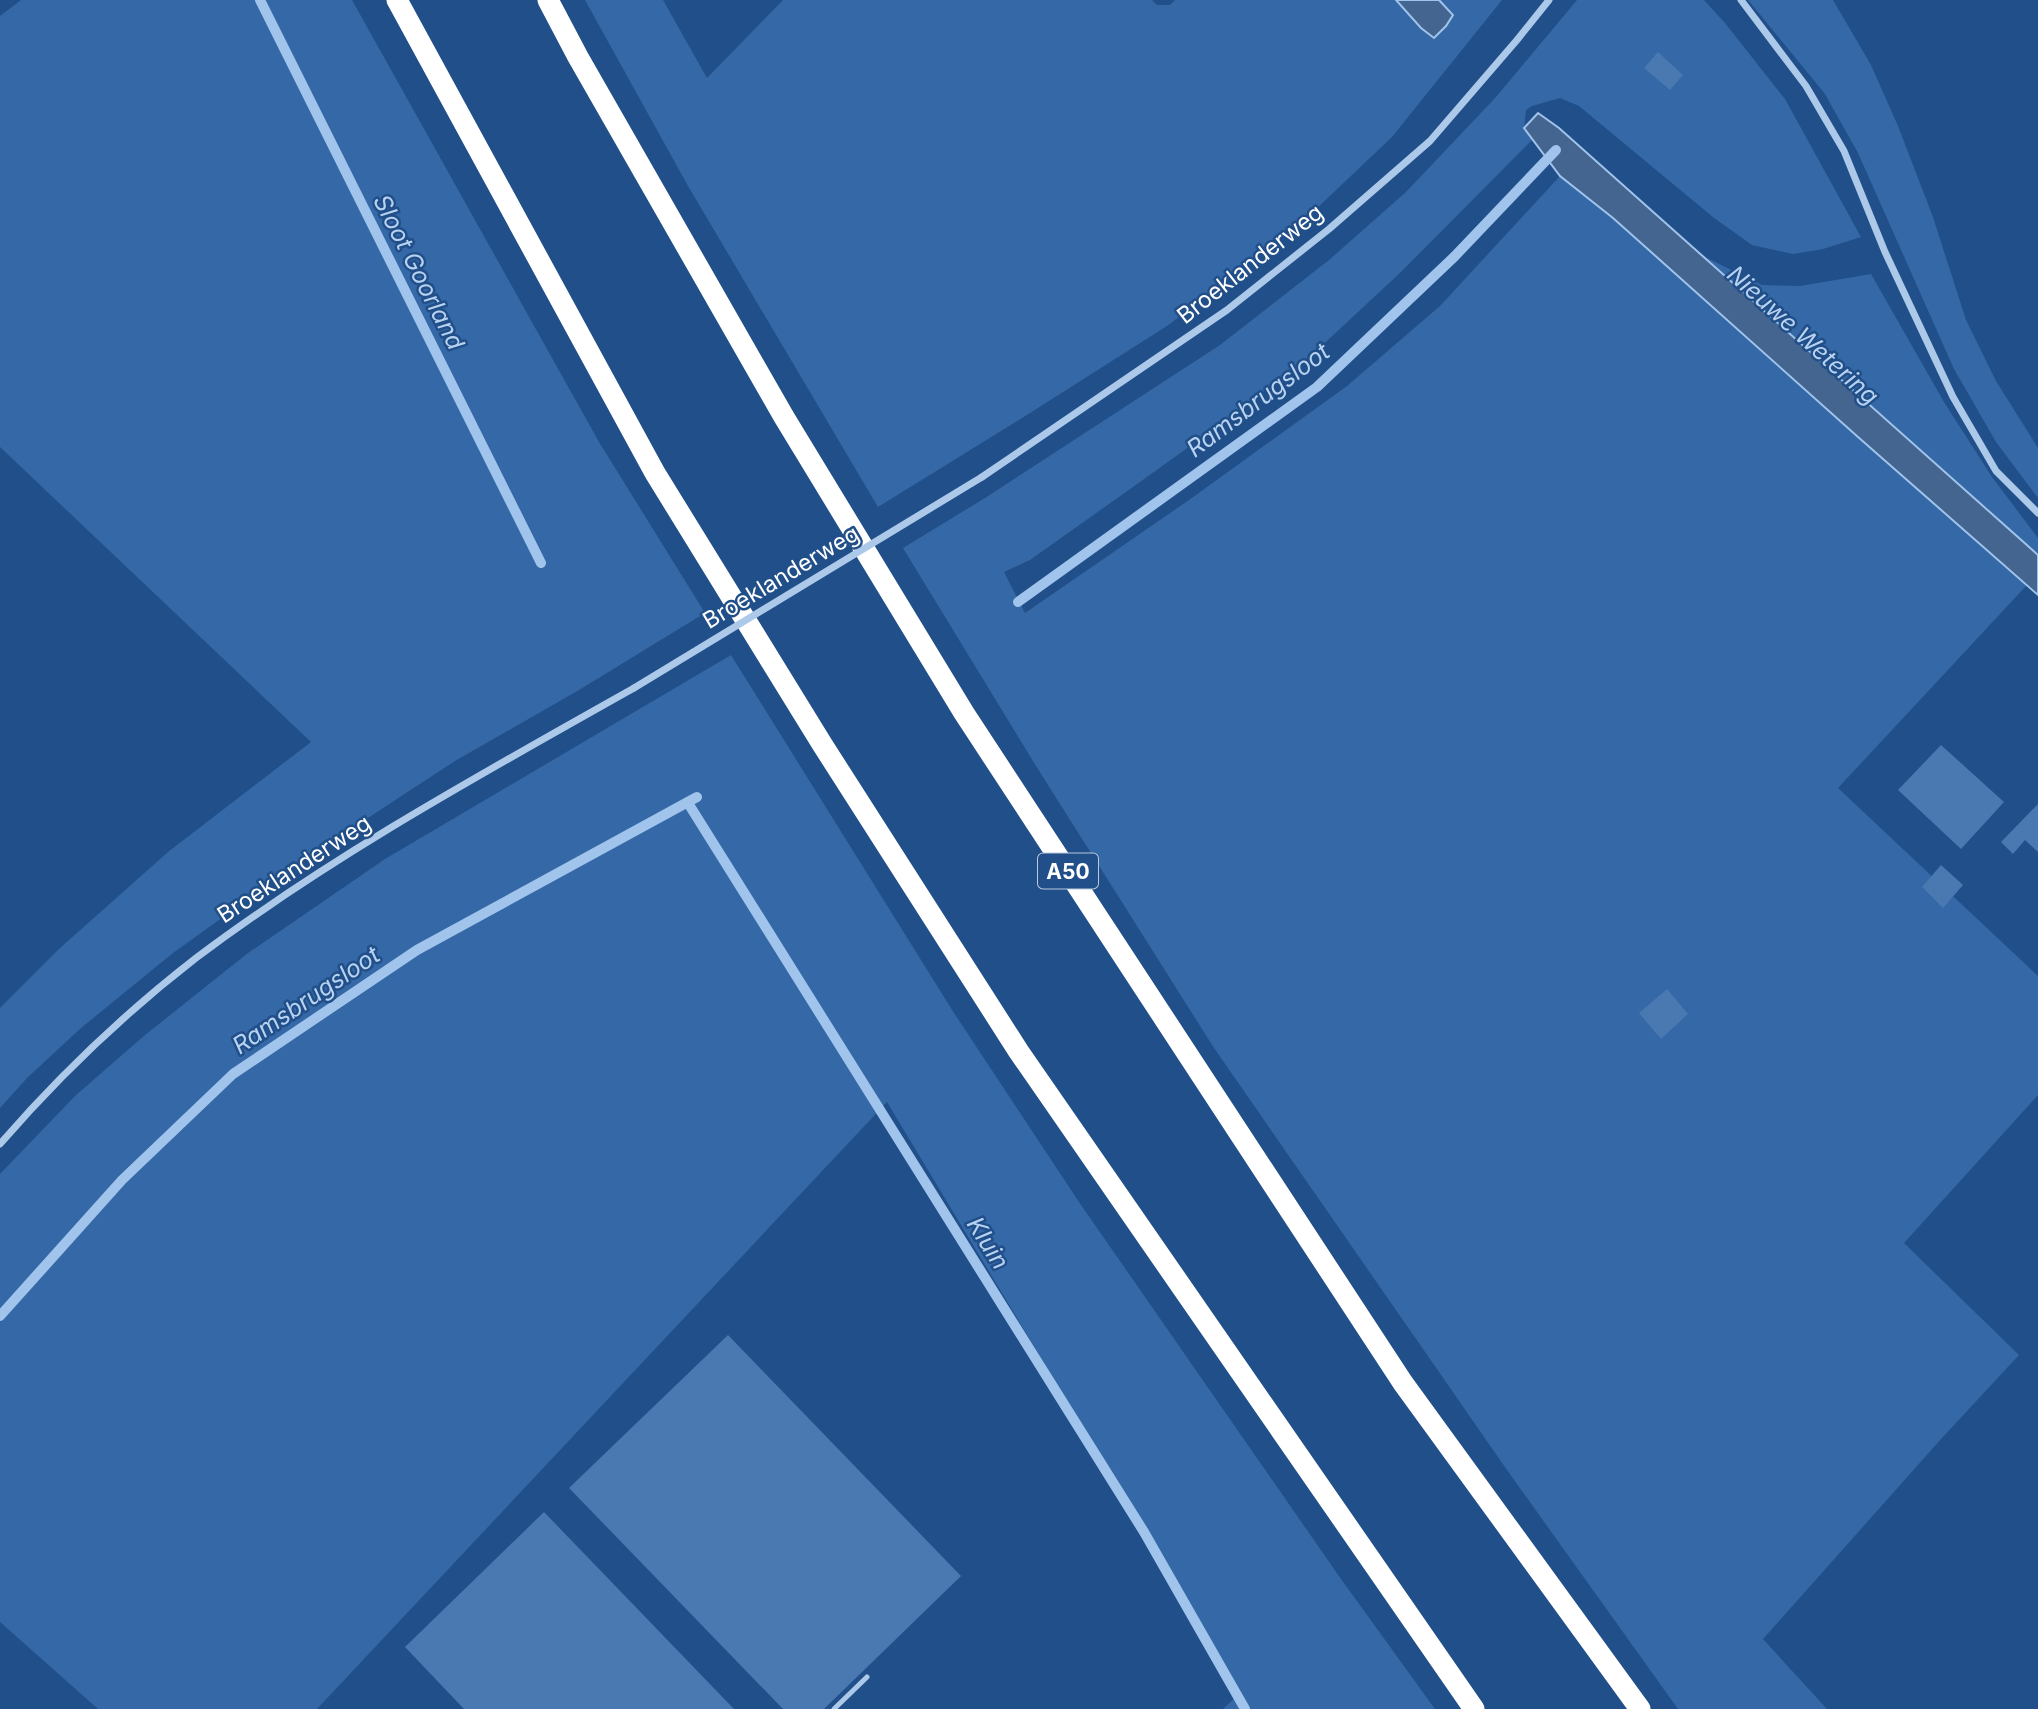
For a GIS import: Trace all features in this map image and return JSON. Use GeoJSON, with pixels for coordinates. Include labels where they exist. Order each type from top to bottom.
{"type":"FeatureCollection","features":[{"type":"Feature","properties":{"kind":"highway"},"geometry":{"type":"LineString","coordinates":[[397,0],[655,473],[821,744],[1019,1052],[1474,1709]]}},
{"type":"Feature","properties":{"kind":"highway","name":"A50"},"geometry":{"type":"LineString","coordinates":[[548,0],[785,417],[964,713],[1403,1382],[1640,1709]]}},
{"type":"Feature","properties":{"kind":"street","name":"Broeklanderweg"},"geometry":{"type":"LineString","coordinates":[[0,1144],[73,1066],[137,1007],[196,958],[321,871],[481,775],[634,688],[982,477],[1227,310],[1329,229],[1430,141],[1549,0]]}},
{"type":"Feature","properties":{"kind":"street"},"geometry":{"type":"LineString","coordinates":[[1741,0],[1806,86],[1844,151],[1885,252],[1953,397],[1996,471],[2038,513]]}},
{"type":"Feature","properties":{"kind":"lane"},"geometry":{"type":"LineString","coordinates":[[834,1709],[867,1677]]}},
{"type":"Feature","properties":{"kind":"shaded area"},"geometry":{"type":"Polygon","coordinates":[[[21,0],[352,0],[599,442],[705,613],[455,761],[293,867],[173,953],[81,1028],[27,1078],[0,1108],[0,1008],[60,948],[168,852],[311,742],[0,447],[0,16],[21,0]]]}},
{"type":"Feature","properties":{"kind":"shaded area"},"geometry":{"type":"Polygon","coordinates":[[[585,0],[663,0],[707,78],[783,0],[1152,0],[1157,5],[1170,5],[1175,0],[1396,0],[1421,28],[1453,15],[1439,0],[1502,0],[1392,137],[1294,230],[1167,326],[878,507],[688,186],[585,0]]]}},
{"type":"Feature","properties":{"kind":"shaded area"},"geometry":{"type":"Polygon","coordinates":[[[1396,0],[1439,0],[1453,15],[1434,38],[1421,28],[1396,0]]]}},
{"type":"Feature","properties":{"kind":"shaded area"},"geometry":{"type":"Polygon","coordinates":[[[1577,0],[1704,0],[1785,99],[1861,237],[1823,249],[1793,254],[1752,245],[1714,218],[1579,106],[1560,98],[1532,106],[1526,110],[1524,128],[1532,140],[1400,273],[1315,352],[1229,418],[1030,560],[1004,572],[1025,613],[1189,500],[1347,386],[1440,306],[1560,176],[1613,218],[2027,585],[1838,788],[2038,976],[2038,1095],[1904,1243],[2019,1355],[1763,1639],[1827,1709],[1678,1709],[1507,1470],[1214,1048],[1036,766],[903,548],[985,498],[1220,345],[1329,260],[1406,192],[1496,97],[1577,0]]]}},
{"type":"Feature","properties":{"kind":"shaded area"},"geometry":{"type":"Polygon","coordinates":[[[1748,0],[1833,0],[1871,65],[1933,217],[1966,320],[1996,381],[2038,448],[2038,498],[1996,442],[1954,369],[1858,153],[1825,94],[1748,0]]]}},
{"type":"Feature","properties":{"kind":"shaded area"},"geometry":{"type":"Polygon","coordinates":[[[1538,113],[1559,128],[2038,555],[2038,595],[1613,218],[1560,176],[1524,128],[1538,113]]]}},
{"type":"Feature","properties":{"kind":"shaded area"},"geometry":{"type":"Polygon","coordinates":[[[1699,254],[1762,285],[1800,286],[1871,274],[1944,402],[1992,477],[2038,538],[2038,555],[1699,254]]]}},
{"type":"Feature","properties":{"kind":"shaded area"},"geometry":{"type":"Polygon","coordinates":[[[731,655],[954,1013],[1079,1202],[1341,1579],[1435,1709],[1223,1709],[1239,1694],[1198,1619],[887,1102],[317,1709],[98,1709],[0,1622],[0,1174],[76,1095],[145,1035],[248,953],[385,859],[731,655]]]}},
{"type":"Feature","properties":{"kind":"building"},"geometry":{"type":"Polygon","coordinates":[[[1658,52],[1683,75],[1670,90],[1644,68],[1658,52]]]}},
{"type":"Feature","properties":{"kind":"building"},"geometry":{"type":"Polygon","coordinates":[[[1941,745],[2004,802],[1961,849],[1898,790],[1941,745]]]}},
{"type":"Feature","properties":{"kind":"building"},"geometry":{"type":"Polygon","coordinates":[[[2038,804],[2038,852],[2025,840],[2013,854],[2001,842],[2038,804]]]}},
{"type":"Feature","properties":{"kind":"building"},"geometry":{"type":"Polygon","coordinates":[[[1941,865],[1963,885],[1943,908],[1922,887],[1941,865]]]}},
{"type":"Feature","properties":{"kind":"building"},"geometry":{"type":"Polygon","coordinates":[[[1667,989],[1688,1014],[1661,1039],[1639,1013],[1667,989]]]}},
{"type":"Feature","properties":{"kind":"building"},"geometry":{"type":"Polygon","coordinates":[[[728,1335],[961,1576],[824,1709],[783,1709],[569,1488],[728,1335]]]}},
{"type":"Feature","properties":{"kind":"building"},"geometry":{"type":"Polygon","coordinates":[[[544,1512],[734,1709],[464,1709],[405,1647],[544,1512]]]}},
{"type":"Feature","properties":{"kind":"waterway","name":"Sloot Goorland"},"geometry":{"type":"LineString","coordinates":[[260,0],[541,563]]}},
{"type":"Feature","properties":{"kind":"waterway","name":"Ramsbrugsloot"},"geometry":{"type":"LineString","coordinates":[[1018,602],[1317,387],[1455,256],[1556,150]]}},
{"type":"Feature","properties":{"kind":"waterway","name":"Ramsbrugsloot"},"geometry":{"type":"LineString","coordinates":[[0,1316],[122,1180],[233,1074],[417,950],[697,797]]}},
{"type":"Feature","properties":{"kind":"waterway","name":"Kluin"},"geometry":{"type":"LineString","coordinates":[[688,803],[1144,1532],[1245,1709]]}},
{"type":"Feature","properties":{"kind":"water label","name":"Nieuwe Wetering"},"geometry":{"type":"Point","coordinates":[1803,335]}}]}
